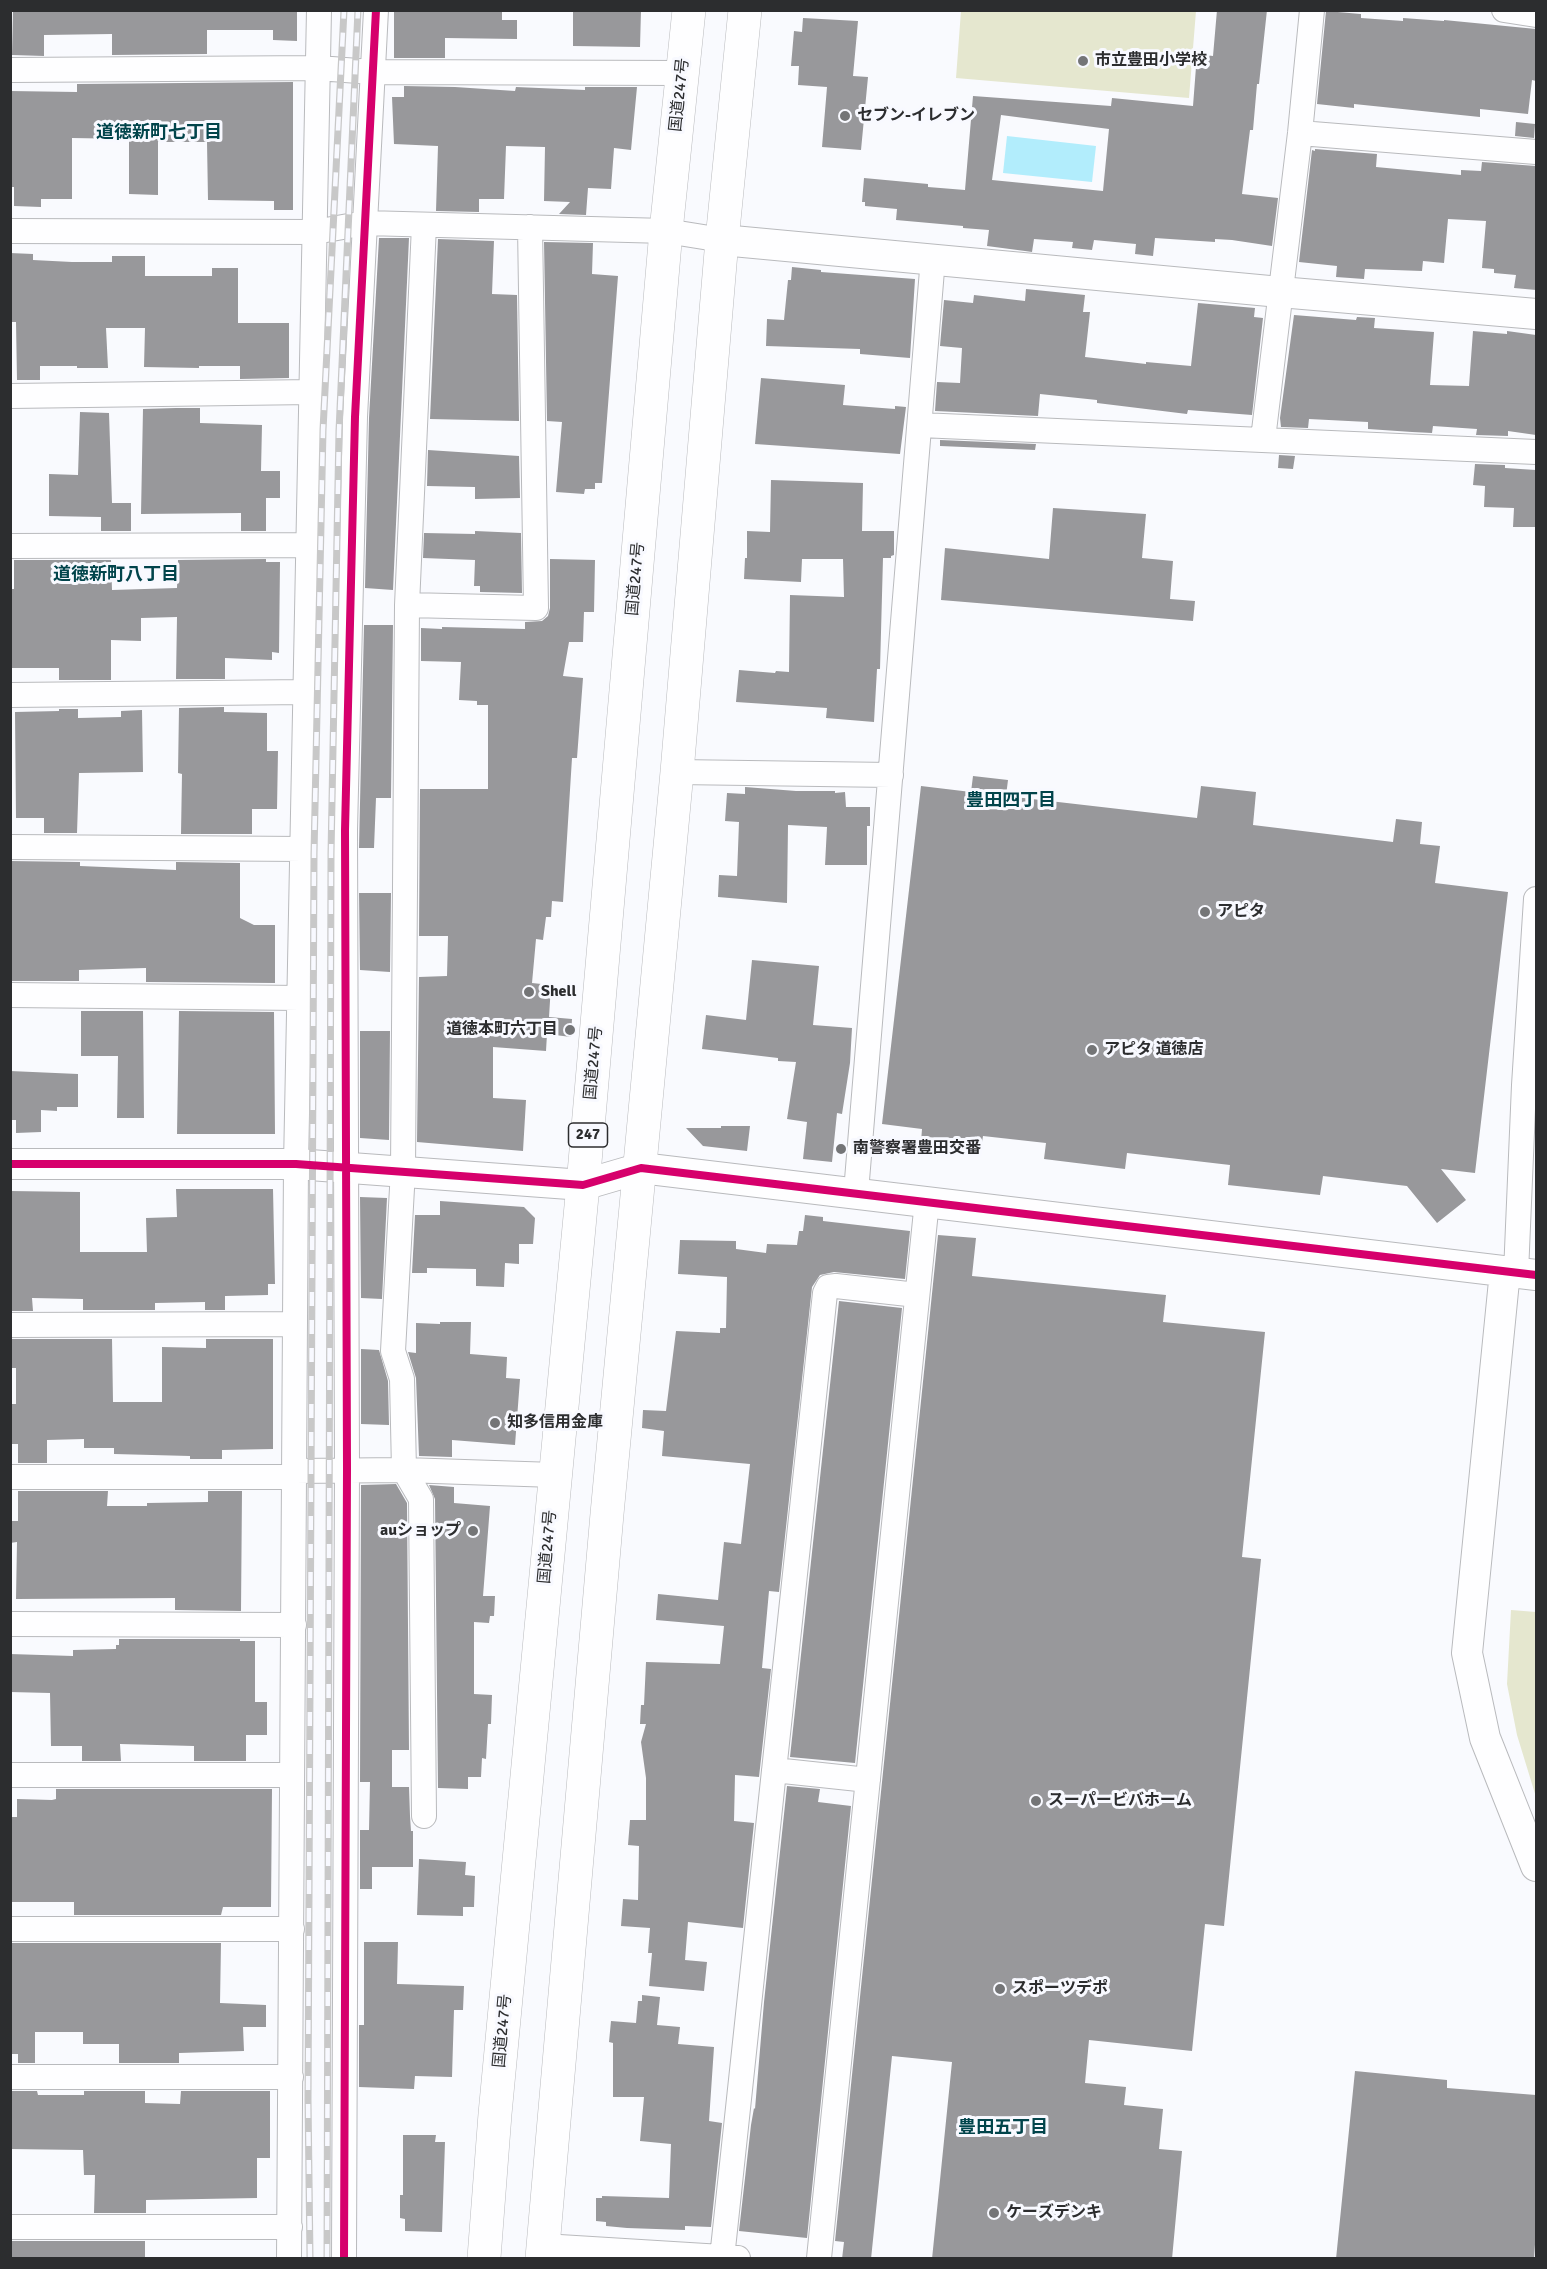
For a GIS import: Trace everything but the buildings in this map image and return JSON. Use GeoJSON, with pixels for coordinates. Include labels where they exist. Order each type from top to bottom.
{"type":"FeatureCollection","features":[{"type":"Feature","properties":{"kind":"highway","name":"国道247号"},"geometry":{"type":"LineString","coordinates":[[484,2259],[496,2102],[583,1185],[666,231],[689,10]]}},
{"type":"Feature","properties":{"kind":"highway"},"geometry":{"type":"LineString","coordinates":[[542,2252],[607,1514],[677,772],[722,240],[745,10]]}},
{"type":"Feature","properties":{"kind":"street"},"geometry":{"type":"LineString","coordinates":[[289,2259],[297,1164],[320,10]]}},
{"type":"Feature","properties":{"kind":"street"},"geometry":{"type":"LineString","coordinates":[[344,2259],[347,1469],[345,830],[355,417],[376,10]]}},
{"type":"Feature","properties":{"kind":"street"},"geometry":{"type":"LineString","coordinates":[[1263,439],[1300,132],[1312,10]]}},
{"type":"Feature","properties":{"kind":"street"},"geometry":{"type":"LineString","coordinates":[[1504,10],[1536,15]]}},
{"type":"Feature","properties":{"kind":"street"},"geometry":{"type":"LineString","coordinates":[[10,70],[318,68],[372,72],[682,73]]}},
{"type":"Feature","properties":{"kind":"street"},"geometry":{"type":"LineString","coordinates":[[1300,132],[1536,152]]}},
{"type":"Feature","properties":{"kind":"street"},"geometry":{"type":"LineString","coordinates":[[10,231],[315,232],[365,223],[666,231],[722,240],[1536,314]]}},
{"type":"Feature","properties":{"kind":"street"},"geometry":{"type":"LineString","coordinates":[[424,225],[407,605],[403,1170],[393,1351],[402,1379],[404,1470],[421,1499],[424,1816]]}},
{"type":"Feature","properties":{"kind":"street"},"geometry":{"type":"LineString","coordinates":[[407,605],[536,608],[530,227]]}},
{"type":"Feature","properties":{"kind":"street"},"geometry":{"type":"LineString","coordinates":[[856,1192],[933,258]]}},
{"type":"Feature","properties":{"kind":"street"},"geometry":{"type":"LineString","coordinates":[[10,396],[312,392]]}},
{"type":"Feature","properties":{"kind":"street"},"geometry":{"type":"LineString","coordinates":[[920,425],[1536,452]]}},
{"type":"Feature","properties":{"kind":"street"},"geometry":{"type":"LineString","coordinates":[[10,546],[309,546]]}},
{"type":"Feature","properties":{"kind":"street"},"geometry":{"type":"LineString","coordinates":[[10,695],[306,692]]}},
{"type":"Feature","properties":{"kind":"street"},"geometry":{"type":"LineString","coordinates":[[677,772],[891,775]]}},
{"type":"Feature","properties":{"kind":"street"},"geometry":{"type":"LineString","coordinates":[[10,847],[303,849]]}},
{"type":"Feature","properties":{"kind":"street"},"geometry":{"type":"LineString","coordinates":[[1536,899],[1530,1086],[1519,1273],[1467,1653],[1485,1738],[1536,1866]]}},
{"type":"Feature","properties":{"kind":"street"},"geometry":{"type":"LineString","coordinates":[[10,995],[300,998]]}},
{"type":"Feature","properties":{"kind":"street"},"geometry":{"type":"LineString","coordinates":[[10,1164],[297,1164],[583,1185],[641,1168],[1519,1273]]}},
{"type":"Feature","properties":{"kind":"street"},"geometry":{"type":"LineString","coordinates":[[819,2259],[927,1201]]}},
{"type":"Feature","properties":{"kind":"street"},"geometry":{"type":"LineString","coordinates":[[542,2252],[730,2258],[774,1770],[825,1293],[828,1287],[836,1286],[917,1295]]}},
{"type":"Feature","properties":{"kind":"street"},"geometry":{"type":"LineString","coordinates":[[10,1325],[295,1324]]}},
{"type":"Feature","properties":{"kind":"street"},"geometry":{"type":"LineString","coordinates":[[10,1477],[295,1474],[347,1469],[555,1475]]}},
{"type":"Feature","properties":{"kind":"street"},"geometry":{"type":"LineString","coordinates":[[10,1624],[294,1625]]}},
{"type":"Feature","properties":{"kind":"street"},"geometry":{"type":"LineString","coordinates":[[774,1770],[868,1780]]}},
{"type":"Feature","properties":{"kind":"street"},"geometry":{"type":"LineString","coordinates":[[10,1775],[292,1775]]}},
{"type":"Feature","properties":{"kind":"street"},"geometry":{"type":"LineString","coordinates":[[10,1929],[292,1929]]}},
{"type":"Feature","properties":{"kind":"street"},"geometry":{"type":"LineString","coordinates":[[10,2077],[291,2077]]}},
{"type":"Feature","properties":{"kind":"street"},"geometry":{"type":"LineString","coordinates":[[10,2227],[290,2227]]}},
{"type":"Feature","properties":{"kind":"green space"},"geometry":{"type":"Polygon","coordinates":[[[961,11],[1196,11],[1189,98],[956,78],[961,11]]]}},
{"type":"Feature","properties":{"kind":"green space"},"geometry":{"type":"Polygon","coordinates":[[[1511,1610],[1536,1612],[1536,1797],[1517,1735],[1507,1684],[1511,1610]]]}},
{"type":"Feature","properties":{"kind":"water"},"geometry":{"type":"Polygon","coordinates":[[[1007,136],[1096,146],[1092,182],[1003,173],[1007,136]]]}},
{"type":"Feature","properties":{"kind":"railway"},"geometry":{"type":"LineString","coordinates":[[310,2258],[308,2099],[314,854],[323,430],[344,10]]}},
{"type":"Feature","properties":{"kind":"railway"},"geometry":{"type":"LineString","coordinates":[[327,2258],[331,854],[339,431],[358,10]]}},
{"type":"Feature","properties":{"kind":"cycle path"},"geometry":{"type":"LineString","coordinates":[[344,2258],[347,1469],[345,830],[355,417],[376,10]]}},
{"type":"Feature","properties":{"kind":"cycle path"},"geometry":{"type":"LineString","coordinates":[[10,1164],[296,1164],[583,1185],[641,1168],[1536,1275]]}},
{"type":"Feature","properties":{"kind":"place","name":"市立豊田小学校"},"geometry":{"type":"Point","coordinates":[1083,61]}},
{"type":"Feature","properties":{"kind":"place","name":"セブン-イレブン"},"geometry":{"type":"Point","coordinates":[845,116]}},
{"type":"Feature","properties":{"kind":"place","name":"アピタ"},"geometry":{"type":"Point","coordinates":[1205,912]}},
{"type":"Feature","properties":{"kind":"place","name":"Shell"},"geometry":{"type":"Point","coordinates":[529,992]}},
{"type":"Feature","properties":{"kind":"place","name":"道徳本町六丁目"},"geometry":{"type":"Point","coordinates":[570,1030]}},
{"type":"Feature","properties":{"kind":"place","name":"アピタ 道徳店"},"geometry":{"type":"Point","coordinates":[1092,1050]}},
{"type":"Feature","properties":{"kind":"place","name":"南警察署豊田交番"},"geometry":{"type":"Point","coordinates":[841,1149]}},
{"type":"Feature","properties":{"kind":"place","name":"知多信用金庫"},"geometry":{"type":"Point","coordinates":[495,1423]}},
{"type":"Feature","properties":{"kind":"place","name":"auショップ"},"geometry":{"type":"Point","coordinates":[473,1531]}},
{"type":"Feature","properties":{"kind":"place","name":"スーパービバホーム"},"geometry":{"type":"Point","coordinates":[1036,1801]}},
{"type":"Feature","properties":{"kind":"place","name":"スポーツデポ"},"geometry":{"type":"Point","coordinates":[1000,1989]}},
{"type":"Feature","properties":{"kind":"place","name":"ケーズデンキ"},"geometry":{"type":"Point","coordinates":[994,2213]}},
{"type":"Feature","properties":{"kind":"district","name":"道徳新町七丁目"},"geometry":{"type":"Point","coordinates":[159,133]}},
{"type":"Feature","properties":{"kind":"district","name":"道徳新町八丁目"},"geometry":{"type":"Point","coordinates":[116,575]}},
{"type":"Feature","properties":{"kind":"district","name":"豊田四丁目"},"geometry":{"type":"Point","coordinates":[1011,801]}},
{"type":"Feature","properties":{"kind":"district","name":"豊田五丁目"},"geometry":{"type":"Point","coordinates":[1003,2128]}}]}
